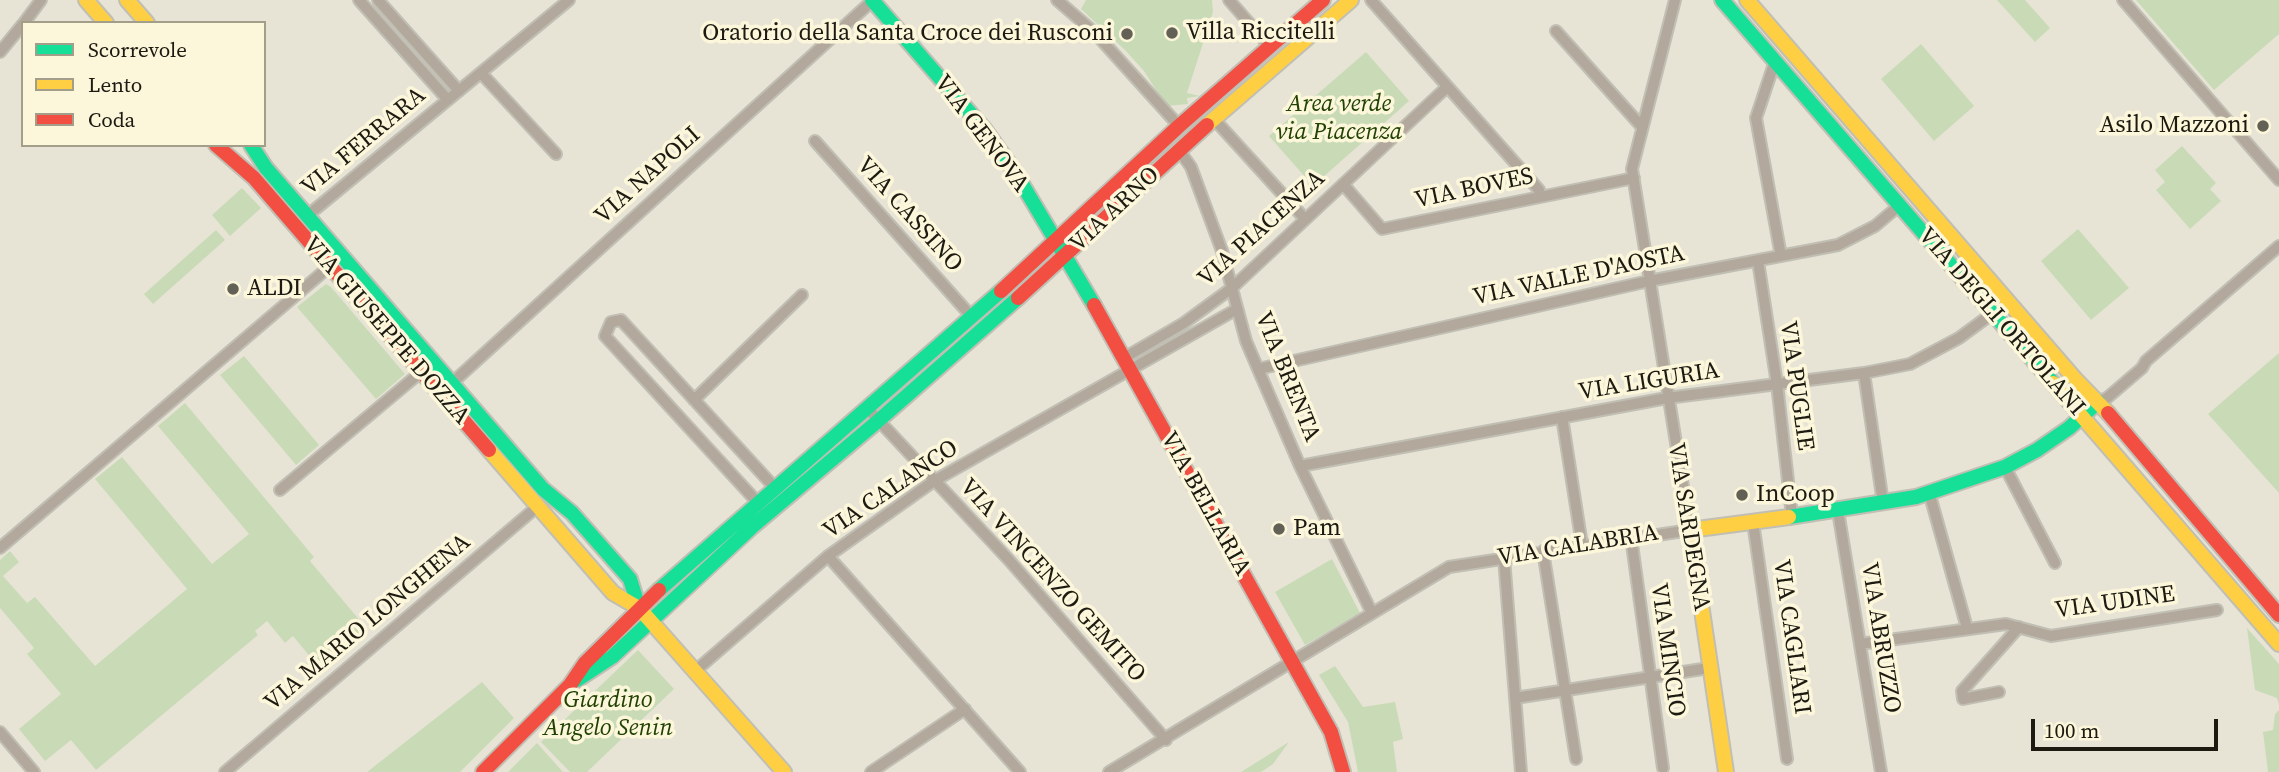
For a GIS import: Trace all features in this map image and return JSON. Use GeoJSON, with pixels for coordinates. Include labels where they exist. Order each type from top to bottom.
{"type":"FeatureCollection","features":[{"type":"Feature","properties":{"kind":"main road"},"geometry":{"type":"LineString","coordinates":[[86,0],[104,21]]}},
{"type":"Feature","properties":{"kind":"main road"},"geometry":{"type":"LineString","coordinates":[[127,0],[145,21]]}},
{"type":"Feature","properties":{"kind":"main road","name":"VIA GENOVA"},"geometry":{"type":"LineString","coordinates":[[872,0],[993,141],[1055,242]]}},
{"type":"Feature","properties":{"kind":"main road","name":"VIA ARNO"},"geometry":{"type":"LineString","coordinates":[[570,685],[585,663],[639,608],[868,409],[1055,242],[1179,126],[1323,0]]}},
{"type":"Feature","properties":{"kind":"main road","name":"VIA ARNO"},"geometry":{"type":"LineString","coordinates":[[570,685],[612,657],[752,527],[1065,257],[1179,150],[1351,0]]}},
{"type":"Feature","properties":{"kind":"main road","name":"VIA DEGLI ORTOLANI"},"geometry":{"type":"LineString","coordinates":[[1722,0],[2279,644]]}},
{"type":"Feature","properties":{"kind":"main road","name":"VIA DEGLI ORTOLANI"},"geometry":{"type":"LineString","coordinates":[[1747,0],[2075,379],[2098,402],[2279,615]]}},
{"type":"Feature","properties":{"kind":"main road","name":"VIA GIUSEPPE DOZZA"},"geometry":{"type":"LineString","coordinates":[[218,147],[254,178],[613,593],[639,608]]}},
{"type":"Feature","properties":{"kind":"main road","name":"VIA GIUSEPPE DOZZA"},"geometry":{"type":"LineString","coordinates":[[252,147],[266,168],[543,489],[572,513],[630,579],[639,608]]}},
{"type":"Feature","properties":{"kind":"main road","name":"VIA BELLARIA"},"geometry":{"type":"LineString","coordinates":[[1055,242],[1128,365],[1293,661],[1331,732],[1343,772]]}},
{"type":"Feature","properties":{"kind":"main road","name":"VIA CALABRIA"},"geometry":{"type":"LineString","coordinates":[[1690,530],[1838,511],[1929,492],[2005,467],[2038,450],[2098,402]]}},
{"type":"Feature","properties":{"kind":"main road","name":"VIA GIUSEPPE DOZZA"},"geometry":{"type":"LineString","coordinates":[[543,489],[552,522]]}},
{"type":"Feature","properties":{"kind":"main road","name":"VIA SARDEGNA"},"geometry":{"type":"LineString","coordinates":[[1690,530],[1726,772]]}},
{"type":"Feature","properties":{"kind":"main road"},"geometry":{"type":"LineString","coordinates":[[639,608],[784,772]]}},
{"type":"Feature","properties":{"kind":"main road"},"geometry":{"type":"LineString","coordinates":[[483,772],[570,685]]}},
{"type":"Feature","properties":{"kind":"street"},"geometry":{"type":"LineString","coordinates":[[25,21],[41,0]]}},
{"type":"Feature","properties":{"kind":"street","name":"VIA FERRARA"},"geometry":{"type":"LineString","coordinates":[[359,0],[448,100]]}},
{"type":"Feature","properties":{"kind":"street","name":"VIA FERRARA"},"geometry":{"type":"LineString","coordinates":[[378,0],[459,91]]}},
{"type":"Feature","properties":{"kind":"street","name":"VIA FERRARA"},"geometry":{"type":"LineString","coordinates":[[307,216],[569,0]]}},
{"type":"Feature","properties":{"kind":"street","name":"VIA NAPOLI"},"geometry":{"type":"LineString","coordinates":[[452,383],[872,0]]}},
{"type":"Feature","properties":{"kind":"street"},"geometry":{"type":"LineString","coordinates":[[1057,0],[1095,33],[1179,126]]}},
{"type":"Feature","properties":{"kind":"street"},"geometry":{"type":"LineString","coordinates":[[1229,0],[1270,47]]}},
{"type":"Feature","properties":{"kind":"street"},"geometry":{"type":"LineString","coordinates":[[1371,0],[1539,190],[1540,197]]}},
{"type":"Feature","properties":{"kind":"street","name":"VIA SARDEGNA"},"geometry":{"type":"LineString","coordinates":[[1675,0],[1632,169],[1690,530]]}},
{"type":"Feature","properties":{"kind":"street"},"geometry":{"type":"LineString","coordinates":[[2123,0],[2279,180]]}},
{"type":"Feature","properties":{"kind":"street"},"geometry":{"type":"LineString","coordinates":[[1556,31],[1642,127]]}},
{"type":"Feature","properties":{"kind":"street"},"geometry":{"type":"LineString","coordinates":[[0,52],[19,35]]}},
{"type":"Feature","properties":{"kind":"street"},"geometry":{"type":"LineString","coordinates":[[1775,61],[1756,118],[1781,256]]}},
{"type":"Feature","properties":{"kind":"street"},"geometry":{"type":"LineString","coordinates":[[481,73],[556,154]]}},
{"type":"Feature","properties":{"kind":"street","name":"VIA PIACENZA"},"geometry":{"type":"LineString","coordinates":[[1128,365],[1231,288],[1447,87]]}},
{"type":"Feature","properties":{"kind":"street"},"geometry":{"type":"LineString","coordinates":[[1214,119],[1305,219]]}},
{"type":"Feature","properties":{"kind":"street","name":"VIA CASSINO"},"geometry":{"type":"LineString","coordinates":[[815,141],[971,316]]}},
{"type":"Feature","properties":{"kind":"street","name":"VIA BRENTA"},"geometry":{"type":"LineString","coordinates":[[1179,150],[1191,167],[1222,251],[1246,341],[1300,466],[1372,613]]}},
{"type":"Feature","properties":{"kind":"street","name":"VIA BOVES"},"geometry":{"type":"LineString","coordinates":[[1343,184],[1382,229],[1634,178]]}},
{"type":"Feature","properties":{"kind":"street","name":"VIA VALLE D'AOSTA"},"geometry":{"type":"LineString","coordinates":[[1258,369],[1649,281],[1838,244],[1875,226],[1900,205]]}},
{"type":"Feature","properties":{"kind":"street"},"geometry":{"type":"LineString","coordinates":[[2098,402],[2142,368],[2146,361],[2279,246]]}},
{"type":"Feature","properties":{"kind":"street","name":"VIA PUGLIE"},"geometry":{"type":"LineString","coordinates":[[1758,261],[1777,384],[1792,516]]}},
{"type":"Feature","properties":{"kind":"street"},"geometry":{"type":"LineString","coordinates":[[0,548],[330,266]]}},
{"type":"Feature","properties":{"kind":"street"},"geometry":{"type":"LineString","coordinates":[[694,400],[802,295]]}},
{"type":"Feature","properties":{"kind":"street","name":"VIA PIACENZA"},"geometry":{"type":"LineString","coordinates":[[1128,365],[1237,309]]}},
{"type":"Feature","properties":{"kind":"street","name":"VIA LIGURIA"},"geometry":{"type":"LineString","coordinates":[[1300,466],[1667,398],[1864,373],[1910,364],[1959,338],[1993,313]]}},
{"type":"Feature","properties":{"kind":"street"},"geometry":{"type":"LineString","coordinates":[[759,504],[605,336],[611,322],[621,320],[776,489]]}},
{"type":"Feature","properties":{"kind":"street","name":"VIA CALANCO"},"geometry":{"type":"LineString","coordinates":[[694,672],[828,556],[934,481],[1128,365]]}},
{"type":"Feature","properties":{"kind":"street"},"geometry":{"type":"LineString","coordinates":[[280,490],[421,372]]}},
{"type":"Feature","properties":{"kind":"street"},"geometry":{"type":"LineString","coordinates":[[1864,373],[1883,503]]}},
{"type":"Feature","properties":{"kind":"street"},"geometry":{"type":"LineString","coordinates":[[868,409],[878,421]]}},
{"type":"Feature","properties":{"kind":"street"},"geometry":{"type":"LineString","coordinates":[[1562,417],[1582,545]]}},
{"type":"Feature","properties":{"kind":"street","name":"VIA VINCENZO GEMITO"},"geometry":{"type":"LineString","coordinates":[[878,421],[1008,559],[1166,740]]}},
{"type":"Feature","properties":{"kind":"street"},"geometry":{"type":"LineString","coordinates":[[2005,467],[2055,563]]}},
{"type":"Feature","properties":{"kind":"street"},"geometry":{"type":"LineString","coordinates":[[1929,492],[1967,628]]}},
{"type":"Feature","properties":{"kind":"street","name":"VIA MARIO LONGHENA"},"geometry":{"type":"LineString","coordinates":[[225,772],[538,506]]}},
{"type":"Feature","properties":{"kind":"street","name":"VIA ABRUZZO"},"geometry":{"type":"LineString","coordinates":[[1838,511],[1881,772]]}},
{"type":"Feature","properties":{"kind":"street","name":"VIA CAGLIARI"},"geometry":{"type":"LineString","coordinates":[[1753,522],[1787,759]]}},
{"type":"Feature","properties":{"kind":"street","name":"VIA CALABRIA"},"geometry":{"type":"LineString","coordinates":[[1109,772],[1449,567],[1690,530]]}},
{"type":"Feature","properties":{"kind":"street","name":"VIA MINCIO"},"geometry":{"type":"LineString","coordinates":[[1631,537],[1663,768]]}},
{"type":"Feature","properties":{"kind":"street"},"geometry":{"type":"LineString","coordinates":[[1543,551],[1576,759]]}},
{"type":"Feature","properties":{"kind":"street"},"geometry":{"type":"LineString","coordinates":[[828,556],[1020,772]]}},
{"type":"Feature","properties":{"kind":"street"},"geometry":{"type":"LineString","coordinates":[[1504,558],[1521,772]]}},
{"type":"Feature","properties":{"kind":"street","name":"VIA UDINE"},"geometry":{"type":"LineString","coordinates":[[1860,645],[2006,624],[2051,636],[2217,610]]}},
{"type":"Feature","properties":{"kind":"street"},"geometry":{"type":"LineString","coordinates":[[1999,692],[1963,699],[1962,691],[2019,627]]}},
{"type":"Feature","properties":{"kind":"street"},"geometry":{"type":"LineString","coordinates":[[1515,698],[1709,668]]}},
{"type":"Feature","properties":{"kind":"street"},"geometry":{"type":"LineString","coordinates":[[871,772],[965,709]]}},
{"type":"Feature","properties":{"kind":"street"},"geometry":{"type":"LineString","coordinates":[[0,732],[34,772]]}},
{"type":"Feature","properties":{"kind":"green space"},"geometry":{"type":"Polygon","coordinates":[[[1086,0],[1212,0],[1213,12],[1187,93],[1200,96],[1187,98],[1188,104],[1166,106],[1144,71],[1081,9],[1086,0]]]}},
{"type":"Feature","properties":{"kind":"green space"},"geometry":{"type":"Polygon","coordinates":[[[1997,0],[2025,0],[2050,28],[2035,42],[1997,0]]]}},
{"type":"Feature","properties":{"kind":"green space"},"geometry":{"type":"Polygon","coordinates":[[[2136,0],[2279,0],[2279,34],[2214,90],[2136,0]]]}},
{"type":"Feature","properties":{"kind":"green space"},"geometry":{"type":"Polygon","coordinates":[[[1921,44],[1974,106],[1934,141],[1881,79],[1921,44]]]}},
{"type":"Feature","properties":{"kind":"green space","name":"Area verde via Piacenza"},"geometry":{"type":"Polygon","coordinates":[[[1366,52],[1409,101],[1313,186],[1269,136],[1366,52]]]}},
{"type":"Feature","properties":{"kind":"green space"},"geometry":{"type":"Polygon","coordinates":[[[2182,146],[2216,183],[2210,189],[2221,201],[2190,229],[2156,190],[2165,182],[2155,170],[2182,146]]]}},
{"type":"Feature","properties":{"kind":"green space"},"geometry":{"type":"Polygon","coordinates":[[[242,188],[261,208],[230,236],[212,215],[242,188]]]}},
{"type":"Feature","properties":{"kind":"green space"},"geometry":{"type":"Polygon","coordinates":[[[2078,229],[2129,288],[2091,320],[2041,261],[2078,229]]]}},
{"type":"Feature","properties":{"kind":"green space"},"geometry":{"type":"Polygon","coordinates":[[[216,230],[225,240],[153,304],[144,294],[216,230]]]}},
{"type":"Feature","properties":{"kind":"green space"},"geometry":{"type":"Polygon","coordinates":[[[326,284],[405,374],[376,399],[297,307],[326,284]]]}},
{"type":"Feature","properties":{"kind":"green space"},"geometry":{"type":"Polygon","coordinates":[[[2279,353],[2279,493],[2208,414],[2279,353]]]}},
{"type":"Feature","properties":{"kind":"green space"},"geometry":{"type":"Polygon","coordinates":[[[244,356],[319,445],[296,465],[220,375],[244,356]]]}},
{"type":"Feature","properties":{"kind":"green space"},"geometry":{"type":"Polygon","coordinates":[[[185,403],[314,557],[310,561],[367,629],[314,673],[306,664],[312,659],[293,636],[285,643],[267,621],[255,631],[258,635],[96,770],[71,740],[45,761],[19,729],[61,694],[27,654],[34,648],[0,608],[0,560],[10,551],[19,562],[3,576],[27,603],[35,597],[95,666],[187,589],[95,479],[122,457],[212,564],[249,534],[158,426],[185,403]]]}},
{"type":"Feature","properties":{"kind":"green space"},"geometry":{"type":"Polygon","coordinates":[[[1332,559],[1360,613],[1305,645],[1275,592],[1332,559]]]}},
{"type":"Feature","properties":{"kind":"green space"},"geometry":{"type":"Polygon","coordinates":[[[2247,628],[2279,664],[2279,705],[2277,698],[2255,690],[2247,628]]]}},
{"type":"Feature","properties":{"kind":"green space","name":"Giardino Angelo Senin"},"geometry":{"type":"Polygon","coordinates":[[[638,650],[674,689],[587,772],[570,772],[541,742],[638,650]]]}},
{"type":"Feature","properties":{"kind":"green space"},"geometry":{"type":"Polygon","coordinates":[[[1335,666],[1363,707],[1395,702],[1403,739],[1393,742],[1397,772],[1358,772],[1348,722],[1319,675],[1335,666]]]}},
{"type":"Feature","properties":{"kind":"green space"},"geometry":{"type":"Polygon","coordinates":[[[482,682],[514,718],[460,772],[367,772],[482,682]]]}},
{"type":"Feature","properties":{"kind":"green space"},"geometry":{"type":"Polygon","coordinates":[[[2279,710],[2279,772],[2268,772],[2263,732],[2273,730],[2275,714],[2279,710]]]}},
{"type":"Feature","properties":{"kind":"green space"},"geometry":{"type":"Polygon","coordinates":[[[1289,742],[1273,764],[1261,772],[1241,772],[1289,742]]]}},
{"type":"Feature","properties":{"kind":"green space"},"geometry":{"type":"Polygon","coordinates":[[[537,743],[563,772],[508,772],[537,743]]]}},
{"type":"Feature","properties":{"kind":"traffic: fast"},"geometry":{"type":"LineString","coordinates":[[872,0],[985,130],[1015,172],[1094,305]]}},
{"type":"Feature","properties":{"kind":"traffic: fast"},"geometry":{"type":"LineString","coordinates":[[1722,0],[2053,383]]}},
{"type":"Feature","properties":{"kind":"traffic: fast"},"geometry":{"type":"LineString","coordinates":[[252,147],[266,168],[543,489],[572,513],[630,579],[639,608]]}},
{"type":"Feature","properties":{"kind":"traffic: fast"},"geometry":{"type":"LineString","coordinates":[[659,590],[1001,291]]}},
{"type":"Feature","properties":{"kind":"traffic: fast"},"geometry":{"type":"LineString","coordinates":[[577,680],[612,657],[752,527],[1018,298]]}},
{"type":"Feature","properties":{"kind":"traffic: fast"},"geometry":{"type":"LineString","coordinates":[[1789,517],[1916,497],[2005,467],[2037,450],[2069,428],[2098,402]]}},
{"type":"Feature","properties":{"kind":"traffic: slow"},"geometry":{"type":"LineString","coordinates":[[86,0],[104,21]]}},
{"type":"Feature","properties":{"kind":"traffic: slow"},"geometry":{"type":"LineString","coordinates":[[127,0],[145,21]]}},
{"type":"Feature","properties":{"kind":"traffic: slow"},"geometry":{"type":"LineString","coordinates":[[1207,125],[1351,0]]}},
{"type":"Feature","properties":{"kind":"traffic: slow"},"geometry":{"type":"LineString","coordinates":[[1747,0],[2075,379],[2108,413]]}},
{"type":"Feature","properties":{"kind":"traffic: slow"},"geometry":{"type":"LineString","coordinates":[[2053,383],[2279,644]]}},
{"type":"Feature","properties":{"kind":"traffic: slow"},"geometry":{"type":"LineString","coordinates":[[489,450],[613,593],[639,608],[784,772]]}},
{"type":"Feature","properties":{"kind":"traffic: slow"},"geometry":{"type":"LineString","coordinates":[[1726,772],[1690,530],[1789,517]]}},
{"type":"Feature","properties":{"kind":"traffic: jam"},"geometry":{"type":"LineString","coordinates":[[1001,291],[1179,126],[1323,0]]}},
{"type":"Feature","properties":{"kind":"traffic: jam"},"geometry":{"type":"LineString","coordinates":[[1018,298],[1207,125]]}},
{"type":"Feature","properties":{"kind":"traffic: jam"},"geometry":{"type":"LineString","coordinates":[[218,147],[254,178],[489,450]]}},
{"type":"Feature","properties":{"kind":"traffic: jam"},"geometry":{"type":"LineString","coordinates":[[1094,305],[1331,732],[1343,772]]}},
{"type":"Feature","properties":{"kind":"traffic: jam"},"geometry":{"type":"LineString","coordinates":[[2108,413],[2279,615]]}},
{"type":"Feature","properties":{"kind":"traffic: jam"},"geometry":{"type":"LineString","coordinates":[[483,772],[570,685],[585,663],[659,590]]}},
{"type":"Feature","properties":{"kind":"place","name":"Villa Riccitelli"},"geometry":{"type":"Point","coordinates":[1172,33]}},
{"type":"Feature","properties":{"kind":"place","name":"Oratorio della Santa Croce dei Rusconi"},"geometry":{"type":"Point","coordinates":[1127,34]}},
{"type":"Feature","properties":{"kind":"place","name":"Asilo Mazzoni"},"geometry":{"type":"Point","coordinates":[2263,126]}},
{"type":"Feature","properties":{"kind":"place","name":"ALDI"},"geometry":{"type":"Point","coordinates":[233,289]}},
{"type":"Feature","properties":{"kind":"place","name":"InCoop"},"geometry":{"type":"Point","coordinates":[1742,495]}},
{"type":"Feature","properties":{"kind":"place","name":"Pam"},"geometry":{"type":"Point","coordinates":[1279,529]}}]}
